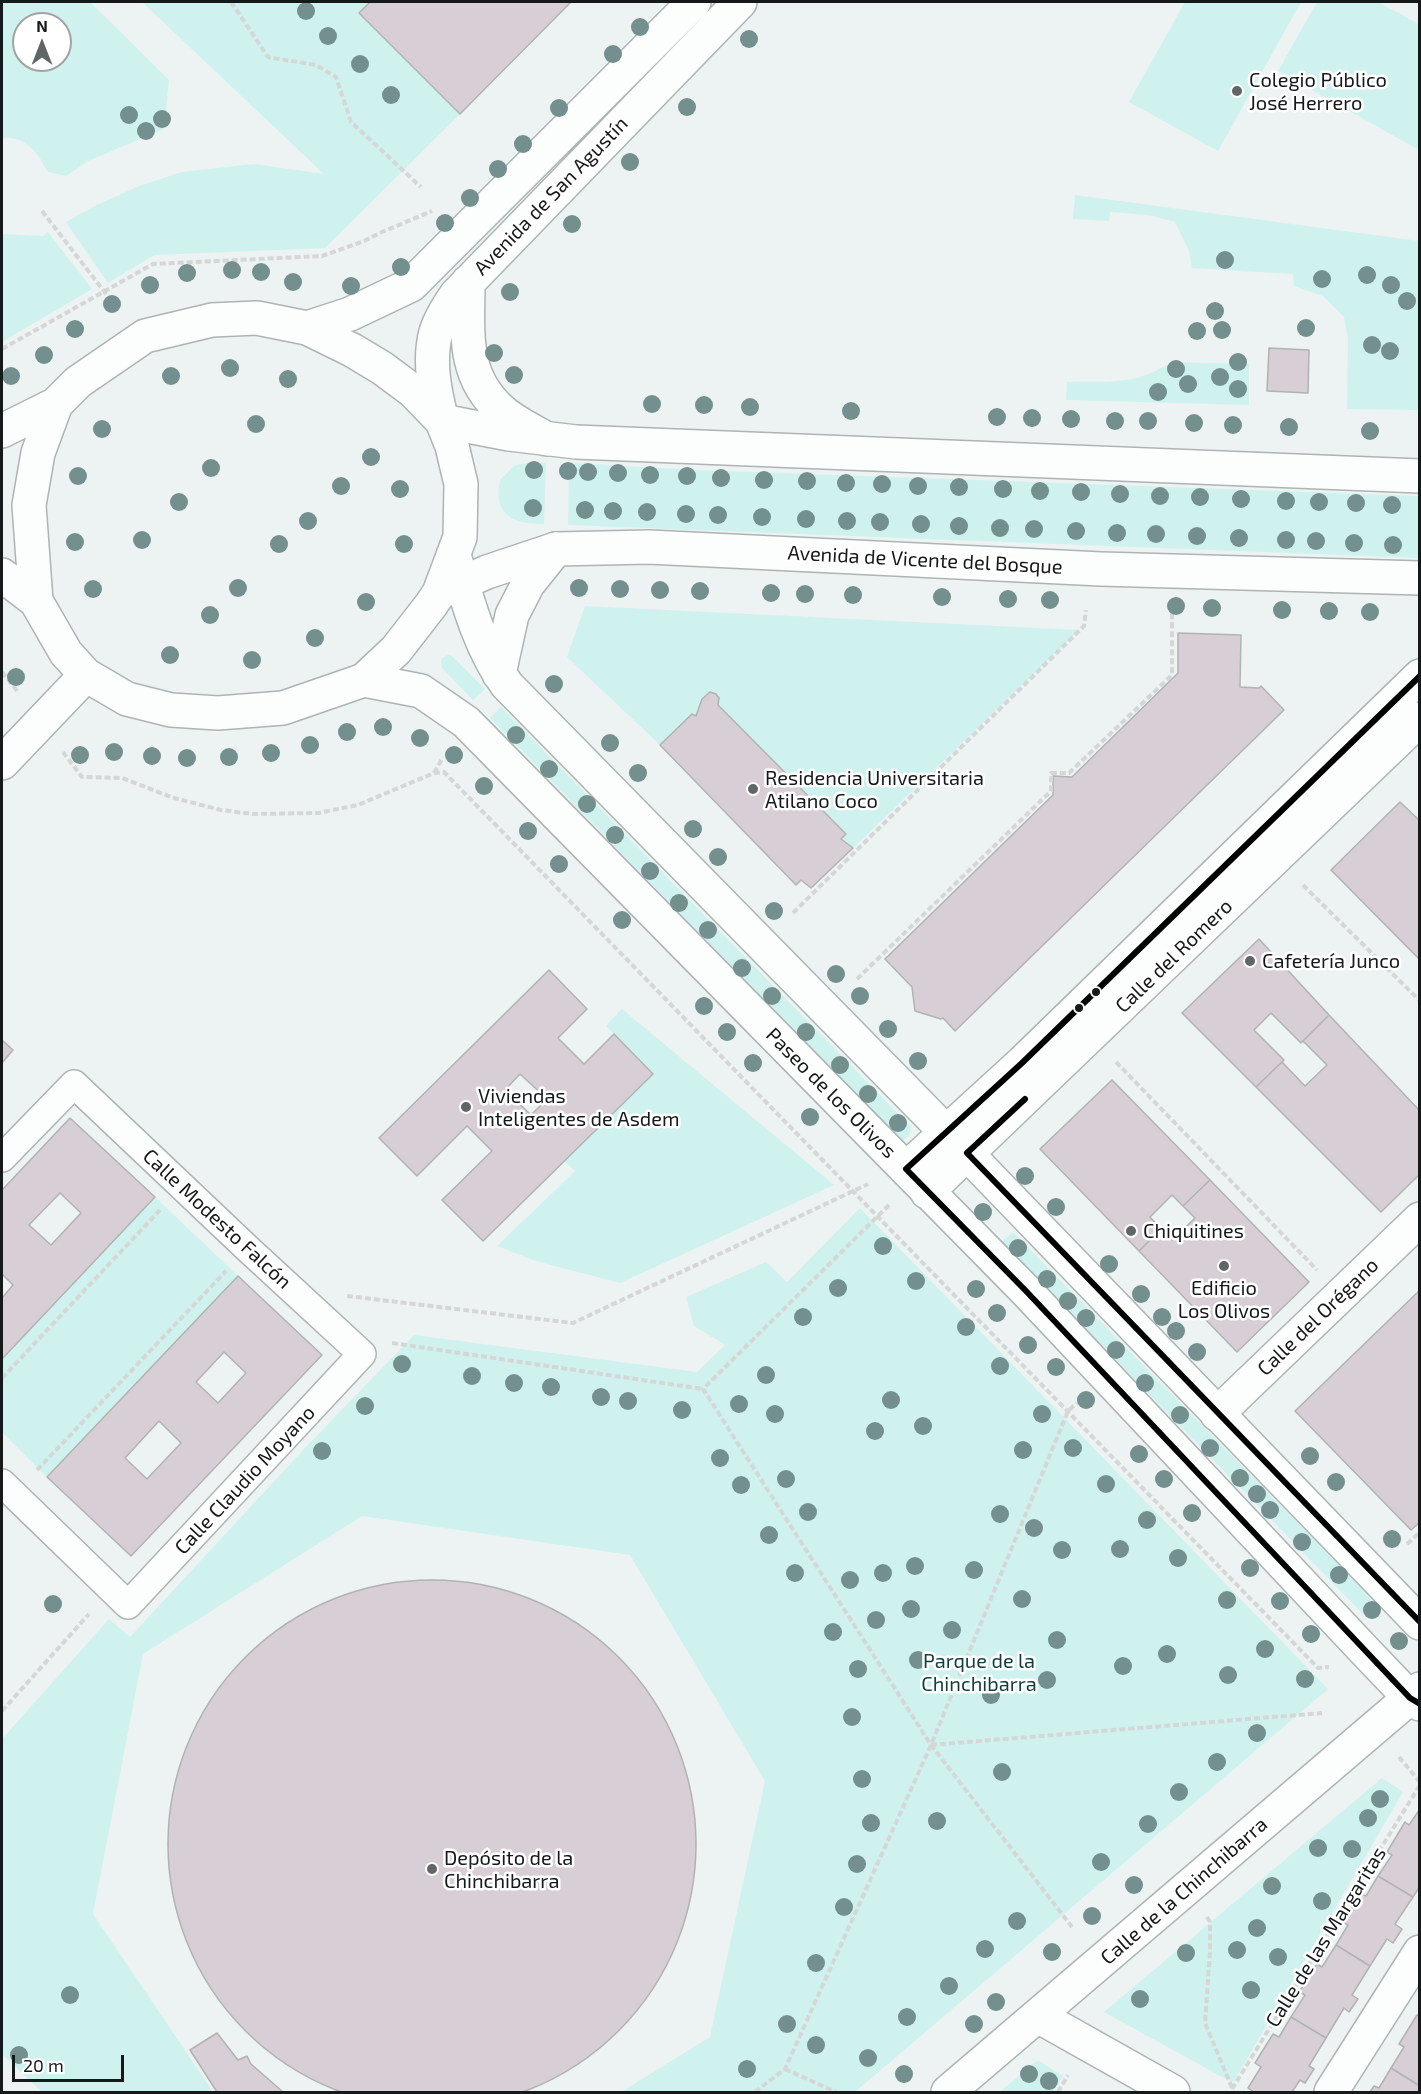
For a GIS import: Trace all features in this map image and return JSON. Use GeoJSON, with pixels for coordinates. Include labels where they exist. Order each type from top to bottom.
{"type":"FeatureCollection","features":[{"type":"Feature","properties":{"kind":"main road","name":"Avenida de San Agustín"},"geometry":{"type":"LineString","coordinates":[[307,328],[350,314],[411,285],[694,2]]}},
{"type":"Feature","properties":{"kind":"main road","name":"Avenida de San Agustín"},"geometry":{"type":"LineString","coordinates":[[442,421],[433,378],[435,333],[443,314],[456,295],[740,2]]}},
{"type":"Feature","properties":{"kind":"main road"},"geometry":{"type":"LineString","coordinates":[[468,282],[469,351],[480,387],[504,412],[547,439]]}},
{"type":"Feature","properties":{"kind":"main road"},"geometry":{"type":"LineString","coordinates":[[2,431],[56,404],[78,382],[145,336],[212,320],[257,318],[307,328],[352,350],[413,391],[442,421],[452,446],[461,484],[460,537],[452,576],[396,650],[364,680],[284,708],[218,712],[171,710],[127,699],[86,675],[66,653],[36,601],[2,575]]}},
{"type":"Feature","properties":{"kind":"main road"},"geometry":{"type":"LineString","coordinates":[[36,601],[29,505],[38,453],[56,404]]}},
{"type":"Feature","properties":{"kind":"main road"},"geometry":{"type":"LineString","coordinates":[[442,421],[547,439],[1419,476]]}},
{"type":"Feature","properties":{"kind":"main road","name":"Avenida de Vicente del Bosque"},"geometry":{"type":"LineString","coordinates":[[452,576],[556,549],[649,547],[1101,569],[1419,578]]}},
{"type":"Feature","properties":{"kind":"main road"},"geometry":{"type":"LineString","coordinates":[[499,674],[512,615],[528,584],[556,549]]}},
{"type":"Feature","properties":{"kind":"main road"},"geometry":{"type":"LineString","coordinates":[[452,576],[482,644],[507,685],[957,1143],[1419,1623]]}},
{"type":"Feature","properties":{"kind":"main road"},"geometry":{"type":"LineString","coordinates":[[2,763],[86,675]]}},
{"type":"Feature","properties":{"kind":"main road","name":"Calle del Romero"},"geometry":{"type":"LineString","coordinates":[[917,1180],[957,1143],[1022,1063],[1419,676]]}},
{"type":"Feature","properties":{"kind":"main road","name":"Paseo de los Olivos"},"geometry":{"type":"LineString","coordinates":[[364,680],[420,691],[466,722],[917,1180],[1416,1697]]}},
{"type":"Feature","properties":{"kind":"main road","name":"Calle del Romero"},"geometry":{"type":"LineString","coordinates":[[957,1143],[1015,1109],[1418,725]]}},
{"type":"Feature","properties":{"kind":"main road","name":"Calle del Orégano"},"geometry":{"type":"LineString","coordinates":[[1217,1414],[1419,1219]]}},
{"type":"Feature","properties":{"kind":"main road","name":"Calle de la Chinchibarra"},"geometry":{"type":"LineString","coordinates":[[948,2092],[1416,1697]]}},
{"type":"Feature","properties":{"kind":"main road"},"geometry":{"type":"LineString","coordinates":[[1331,2092],[1419,1952]]}},
{"type":"Feature","properties":{"kind":"main road"},"geometry":{"type":"LineString","coordinates":[[1038,2016],[1173,2092]]}},
{"type":"Feature","properties":{"kind":"street","name":"Calle Modesto Falcón"},"geometry":{"type":"LineString","coordinates":[[2,1158],[74,1084],[362,1354]]}},
{"type":"Feature","properties":{"kind":"street","name":"Calle Claudio Moyano"},"geometry":{"type":"LineString","coordinates":[[120,1597],[362,1354]]}},
{"type":"Feature","properties":{"kind":"street"},"geometry":{"type":"LineString","coordinates":[[7,1489],[120,1597]]}},
{"type":"Feature","properties":{"kind":"path"},"geometry":{"type":"LineString","coordinates":[[231,2],[268,57],[316,64],[336,77],[351,122],[422,187]]}},
{"type":"Feature","properties":{"kind":"path"},"geometry":{"type":"LineString","coordinates":[[2,349],[153,264],[322,256],[364,241],[440,208]]}},
{"type":"Feature","properties":{"kind":"path"},"geometry":{"type":"LineString","coordinates":[[42,211],[110,299]]}},
{"type":"Feature","properties":{"kind":"path"},"geometry":{"type":"LineString","coordinates":[[793,914],[1084,627],[1086,610]]}},
{"type":"Feature","properties":{"kind":"path"},"geometry":{"type":"LineString","coordinates":[[857,979],[1051,791],[1051,773],[1069,773],[1172,675],[1172,613]]}},
{"type":"Feature","properties":{"kind":"path"},"geometry":{"type":"LineString","coordinates":[[2,672],[17,691]]}},
{"type":"Feature","properties":{"kind":"path"},"geometry":{"type":"LineString","coordinates":[[66,755],[82,777],[122,778],[174,798],[221,810],[253,814],[318,813],[358,806],[434,773],[444,772],[1318,1668],[1334,1666]]}},
{"type":"Feature","properties":{"kind":"path"},"geometry":{"type":"LineString","coordinates":[[434,773],[443,757]]}},
{"type":"Feature","properties":{"kind":"path"},"geometry":{"type":"LineString","coordinates":[[1303,885],[1419,1001]]}},
{"type":"Feature","properties":{"kind":"path"},"geometry":{"type":"LineString","coordinates":[[1115,1061],[1324,1277]]}},
{"type":"Feature","properties":{"kind":"path"},"geometry":{"type":"LineString","coordinates":[[319,1315],[349,1295],[573,1323],[868,1184]]}},
{"type":"Feature","properties":{"kind":"path"},"geometry":{"type":"LineString","coordinates":[[2,1378],[182,1187]]}},
{"type":"Feature","properties":{"kind":"path"},"geometry":{"type":"LineString","coordinates":[[703,1389],[889,1205]]}},
{"type":"Feature","properties":{"kind":"path"},"geometry":{"type":"LineString","coordinates":[[7,1489],[247,1248]]}},
{"type":"Feature","properties":{"kind":"path"},"geometry":{"type":"LineString","coordinates":[[362,1354],[390,1343],[703,1389],[931,1745],[1072,1927]]}},
{"type":"Feature","properties":{"kind":"path"},"geometry":{"type":"LineString","coordinates":[[755,2092],[785,2069],[931,1745],[1068,1411],[1077,1403]]}},
{"type":"Feature","properties":{"kind":"path"},"geometry":{"type":"LineString","coordinates":[[1407,1544],[1419,1532]]}},
{"type":"Feature","properties":{"kind":"path"},"geometry":{"type":"LineString","coordinates":[[2,1711],[120,1597]]}},
{"type":"Feature","properties":{"kind":"path"},"geometry":{"type":"LineString","coordinates":[[931,1745],[1322,1713]]}},
{"type":"Feature","properties":{"kind":"path"},"geometry":{"type":"LineString","coordinates":[[1399,1757],[1419,1783]]}},
{"type":"Feature","properties":{"kind":"path","name":"Calle de las Margaritas"},"geometry":{"type":"LineString","coordinates":[[1207,1917],[1210,1922],[1210,1953],[1205,2023],[1232,2089],[1419,1783]]}},
{"type":"Feature","properties":{"kind":"path"},"geometry":{"type":"LineString","coordinates":[[785,2069],[836,2092]]}},
{"type":"Feature","properties":{"kind":"path"},"geometry":{"type":"LineString","coordinates":[[1058,2092],[1070,2072]]}},
{"type":"Feature","properties":{"kind":"green space"},"geometry":{"type":"Polygon","coordinates":[[[2,2],[90,2],[169,80],[164,129],[88,161],[66,176],[48,172],[30,147],[18,139],[2,138],[2,2]]]}},
{"type":"Feature","properties":{"kind":"green space"},"geometry":{"type":"Polygon","coordinates":[[[142,2],[370,2],[359,13],[460,114],[325,248],[154,255],[108,283],[66,222],[95,206],[139,186],[182,172],[254,164],[324,174],[142,2]]]}},
{"type":"Feature","properties":{"kind":"green space"},"geometry":{"type":"Polygon","coordinates":[[[1185,2],[1301,2],[1218,151],[1129,102],[1185,2]]]}},
{"type":"Feature","properties":{"kind":"green space"},"geometry":{"type":"Polygon","coordinates":[[[1317,2],[1378,2],[1419,24],[1419,150],[1278,71],[1317,2]]]}},
{"type":"Feature","properties":{"kind":"green space"},"geometry":{"type":"Polygon","coordinates":[[[1075,195],[1419,241],[1419,410],[1347,409],[1348,339],[1344,317],[1323,296],[1294,286],[1293,274],[1192,268],[1189,251],[1175,222],[1149,215],[1110,212],[1109,221],[1073,219],[1075,195]]]}},
{"type":"Feature","properties":{"kind":"green space"},"geometry":{"type":"Polygon","coordinates":[[[48,232],[92,289],[2,342],[2,234],[43,236],[48,232]]]}},
{"type":"Feature","properties":{"kind":"green space"},"geometry":{"type":"Polygon","coordinates":[[[1171,362],[1249,364],[1249,405],[1066,400],[1067,382],[1109,382],[1133,379],[1158,370],[1171,362]]]}},
{"type":"Feature","properties":{"kind":"green space"},"geometry":{"type":"Polygon","coordinates":[[[525,463],[546,463],[544,524],[533,524],[514,519],[507,515],[499,502],[500,480],[514,466],[525,463]]]}},
{"type":"Feature","properties":{"kind":"green space"},"geometry":{"type":"Polygon","coordinates":[[[569,463],[697,470],[1419,496],[1419,558],[568,525],[569,463]]]}},
{"type":"Feature","properties":{"kind":"green space"},"geometry":{"type":"Polygon","coordinates":[[[585,606],[1079,630],[853,848],[841,839],[846,833],[718,705],[719,698],[710,692],[702,699],[696,716],[692,715],[660,745],[567,657],[585,606]]]}},
{"type":"Feature","properties":{"kind":"green space"},"geometry":{"type":"Polygon","coordinates":[[[452,656],[485,689],[473,700],[442,668],[442,658],[452,656]]]}},
{"type":"Feature","properties":{"kind":"green space"},"geometry":{"type":"Polygon","coordinates":[[[501,707],[911,1127],[908,1136],[903,1140],[899,1138],[490,718],[501,707]]]}},
{"type":"Feature","properties":{"kind":"green space"},"geometry":{"type":"Polygon","coordinates":[[[622,1009],[834,1185],[620,1283],[536,1261],[497,1246],[575,1171],[564,1161],[653,1074],[606,1026],[622,1009]]]}},
{"type":"Feature","properties":{"kind":"green space"},"geometry":{"type":"Polygon","coordinates":[[[155,1197],[238,1276],[47,1477],[2,1432],[2,1359],[155,1197]]]}},
{"type":"Feature","properties":{"kind":"green space","name":"Parque de la Chinchibarra"},"geometry":{"type":"Polygon","coordinates":[[[860,1208],[1328,1689],[855,2092],[621,2092],[710,2037],[765,1781],[630,1555],[362,1516],[143,1654],[93,1914],[213,2092],[42,2092],[2,2054],[2,1739],[109,1619],[130,1637],[305,1448],[414,1335],[697,1372],[725,1345],[694,1326],[686,1297],[766,1262],[787,1282],[860,1208]]]}},
{"type":"Feature","properties":{"kind":"green space"},"geometry":{"type":"Polygon","coordinates":[[[1013,1232],[1375,1602],[1362,1613],[1001,1242],[1013,1232]]]}},
{"type":"Feature","properties":{"kind":"green space"},"geometry":{"type":"Polygon","coordinates":[[[1382,1778],[1403,1792],[1233,2083],[1104,2012],[1382,1778]]]}},
{"type":"Feature","properties":{"kind":"green space"},"geometry":{"type":"Polygon","coordinates":[[[1039,2061],[1063,2076],[1053,2092],[1000,2092],[1035,2062],[1039,2061]]]}},
{"type":"Feature","properties":{"kind":"building"},"geometry":{"type":"Polygon","coordinates":[[[370,2],[571,2],[460,114],[359,13],[370,2]]]}},
{"type":"Feature","properties":{"kind":"building"},"geometry":{"type":"Polygon","coordinates":[[[1269,348],[1309,350],[1308,393],[1267,391],[1269,348]]]}},
{"type":"Feature","properties":{"kind":"building"},"geometry":{"type":"Polygon","coordinates":[[[1178,633],[1241,635],[1240,687],[1259,688],[1261,686],[1284,710],[955,1031],[943,1018],[915,1011],[912,987],[885,959],[1053,795],[1053,776],[1072,777],[1178,673],[1178,633]]]}},
{"type":"Feature","properties":{"kind":"building","name":"Residencia Universitaria Atilano Coco"},"geometry":{"type":"Polygon","coordinates":[[[710,692],[719,698],[718,705],[846,834],[841,839],[853,848],[811,888],[801,880],[796,885],[660,745],[692,714],[696,716],[702,699],[710,692]]]}},
{"type":"Feature","properties":{"kind":"building"},"geometry":{"type":"Polygon","coordinates":[[[1400,802],[1420,821],[1420,960],[1331,870],[1400,802]]]}},
{"type":"Feature","properties":{"kind":"building"},"geometry":{"type":"Polygon","coordinates":[[[1259,939],[1329,1015],[1301,1043],[1271,1013],[1254,1030],[1284,1060],[1256,1087],[1182,1013],[1259,939]]]}},
{"type":"Feature","properties":{"kind":"building","name":"Viviendas Inteligentes de Asdem"},"geometry":{"type":"Polygon","coordinates":[[[549,970],[587,1009],[558,1038],[584,1064],[614,1034],[653,1074],[483,1241],[442,1200],[492,1151],[467,1126],[417,1176],[379,1138],[549,970]],[[520,1074],[505,1090],[531,1115],[547,1099],[520,1074]]]}},
{"type":"Feature","properties":{"kind":"building"},"geometry":{"type":"Polygon","coordinates":[[[1329,1015],[1420,1111],[1420,1174],[1381,1212],[1256,1087],[1282,1062],[1305,1086],[1327,1065],[1303,1041],[1329,1015]]]}},
{"type":"Feature","properties":{"kind":"building"},"geometry":{"type":"Polygon","coordinates":[[[2,1040],[13,1050],[2,1063],[2,1040]]]}},
{"type":"Feature","properties":{"kind":"building"},"geometry":{"type":"Polygon","coordinates":[[[1112,1080],[1210,1180],[1183,1206],[1172,1195],[1150,1217],[1161,1229],[1139,1251],[1040,1149],[1112,1080]]]}},
{"type":"Feature","properties":{"kind":"building"},"geometry":{"type":"Polygon","coordinates":[[[70,1118],[155,1197],[2,1359],[2,1298],[13,1285],[2,1274],[2,1190],[70,1118]],[[60,1193],[29,1225],[51,1245],[81,1213],[60,1193]]]}},
{"type":"Feature","properties":{"kind":"building","name":"Edificio Los Olivos"},"geometry":{"type":"Polygon","coordinates":[[[1210,1180],[1309,1282],[1237,1352],[1139,1251],[1161,1229],[1172,1240],[1195,1218],[1183,1206],[1210,1180]]]}},
{"type":"Feature","properties":{"kind":"building"},"geometry":{"type":"Polygon","coordinates":[[[238,1276],[322,1355],[131,1556],[47,1477],[238,1276]],[[224,1352],[196,1382],[218,1403],[246,1373],[224,1352]],[[159,1421],[125,1458],[147,1479],[181,1443],[159,1421]]]}},
{"type":"Feature","properties":{"kind":"building"},"geometry":{"type":"Polygon","coordinates":[[[1420,1290],[1420,1522],[1411,1530],[1295,1411],[1420,1290]]]}},
{"type":"Feature","properties":{"kind":"building","name":"Depósito de la Chinchibarra"},"geometry":{"type":"Polygon","coordinates":[[[432,1580],[483,1585],[533,1600],[579,1625],[619,1657],[651,1697],[676,1743],[691,1793],[696,1844],[691,1895],[676,1945],[651,1991],[619,2031],[579,2063],[533,2088],[483,2103],[432,2108],[381,2103],[331,2088],[285,2063],[245,2031],[213,1991],[188,1945],[173,1895],[168,1844],[173,1793],[188,1743],[213,1697],[245,1657],[285,1625],[331,1600],[381,1585],[432,1580]]]}},
{"type":"Feature","properties":{"kind":"building"},"geometry":{"type":"Polygon","coordinates":[[[1420,1809],[1420,1886],[1413,1897],[1378,1876],[1392,1855],[1387,1852],[1405,1822],[1409,1825],[1420,1809]]]}},
{"type":"Feature","properties":{"kind":"building"},"geometry":{"type":"Polygon","coordinates":[[[1378,1876],[1413,1897],[1395,1924],[1402,1929],[1393,1943],[1387,1939],[1370,1966],[1336,1945],[1348,1925],[1343,1922],[1361,1894],[1366,1896],[1378,1876]]]}},
{"type":"Feature","properties":{"kind":"building"},"geometry":{"type":"Polygon","coordinates":[[[1336,1945],[1370,1966],[1352,1995],[1358,1999],[1349,2012],[1344,2008],[1326,2038],[1291,2017],[1305,1995],[1299,1992],[1317,1964],[1322,1967],[1336,1945]]]}},
{"type":"Feature","properties":{"kind":"building"},"geometry":{"type":"Polygon","coordinates":[[[1417,2015],[1420,2016],[1420,2086],[1391,2068],[1404,2047],[1399,2044],[1417,2015]]]}},
{"type":"Feature","properties":{"kind":"building"},"geometry":{"type":"Polygon","coordinates":[[[1291,2017],[1326,2038],[1309,2066],[1314,2069],[1305,2083],[1300,2080],[1292,2092],[1254,2092],[1248,2088],[1261,2067],[1255,2063],[1273,2034],[1279,2037],[1291,2017]]]}},
{"type":"Feature","properties":{"kind":"building"},"geometry":{"type":"Polygon","coordinates":[[[217,2033],[238,2060],[247,2056],[251,2064],[283,2092],[217,2092],[190,2050],[217,2033]]]}},
{"type":"Feature","properties":{"kind":"building"},"geometry":{"type":"Polygon","coordinates":[[[1391,2068],[1420,2086],[1420,2092],[1370,2092],[1374,2086],[1379,2088],[1391,2068]]]}},
{"type":"Feature","properties":{"kind":"transit line"},"geometry":{"type":"LineString","coordinates":[[1420,676],[1022,1063],[906,1169],[1026,1291],[1410,1698],[1420,1704]]}},
{"type":"Feature","properties":{"kind":"transit line"},"geometry":{"type":"LineString","coordinates":[[1025,1099],[967,1153],[1420,1622]]}},
{"type":"Feature","properties":{"kind":"place","name":"Colegio Público José Herrero"},"geometry":{"type":"Point","coordinates":[1237,91]}},
{"type":"Feature","properties":{"kind":"place","name":"Residencia Universitaria Atilano Coco"},"geometry":{"type":"Point","coordinates":[753,789]}},
{"type":"Feature","properties":{"kind":"place","name":"Cafetería Junco"},"geometry":{"type":"Point","coordinates":[1250,961]}},
{"type":"Feature","properties":{"kind":"place","name":"Viviendas Inteligentes de Asdem"},"geometry":{"type":"Point","coordinates":[466,1107]}},
{"type":"Feature","properties":{"kind":"place","name":"Chiquitines"},"geometry":{"type":"Point","coordinates":[1131,1231]}},
{"type":"Feature","properties":{"kind":"place","name":"Edificio Los Olivos"},"geometry":{"type":"Point","coordinates":[1224,1266]}},
{"type":"Feature","properties":{"kind":"place","name":"Depósito de la Chinchibarra"},"geometry":{"type":"Point","coordinates":[432,1869]}}]}
